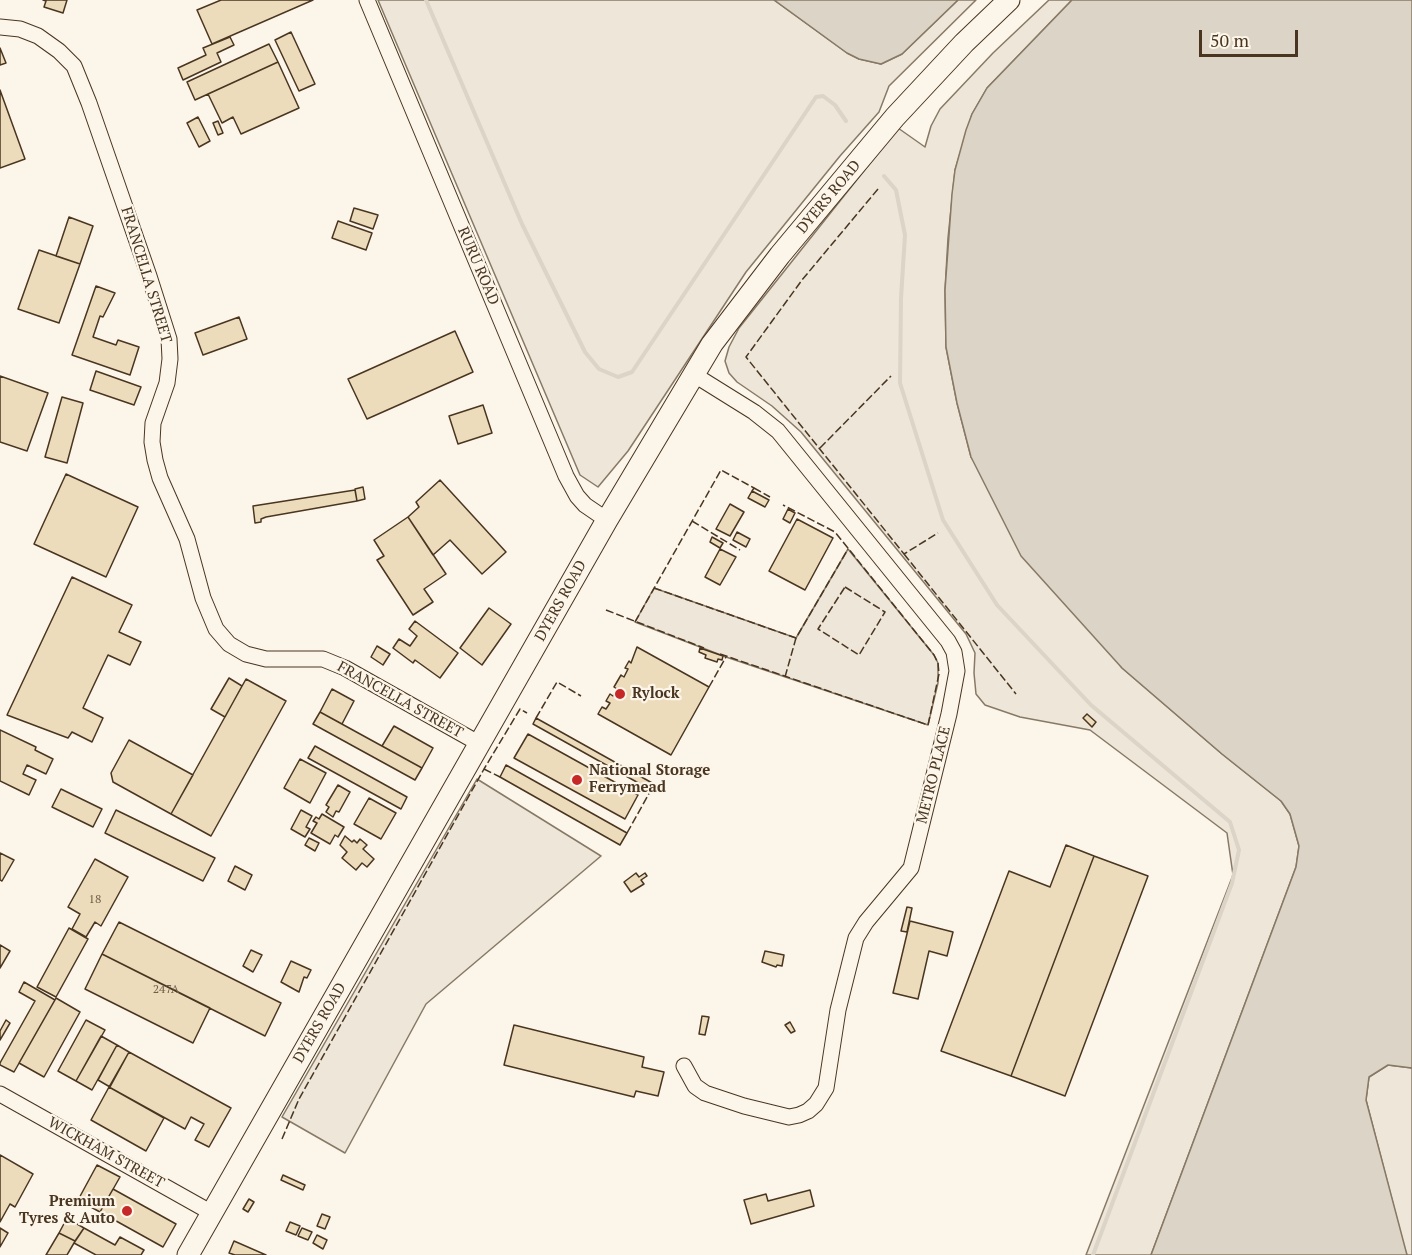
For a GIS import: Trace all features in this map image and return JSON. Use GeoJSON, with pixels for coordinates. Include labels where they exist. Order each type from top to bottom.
{"type":"FeatureCollection","features":[{"type":"Feature","properties":{"kind":"highway","name":"DYERS ROAD"},"geometry":{"type":"LineString","coordinates":[[188,1255],[607,520],[712,344],[780,255],[895,117],[964,43],[1009,0]]}},
{"type":"Feature","properties":{"kind":"street","name":"RURU ROAD"},"geometry":{"type":"LineString","coordinates":[[367,0],[566,476],[585,505],[607,520]]}},
{"type":"Feature","properties":{"kind":"street","name":"FRANCELLA STREET"},"geometry":{"type":"LineString","coordinates":[[0,27],[20,29],[38,36],[59,51],[74,66],[89,103],[169,339],[170,359],[167,383],[153,423],[152,442],[160,478],[187,539],[203,598],[216,629],[229,644],[246,654],[266,659],[323,659],[345,668],[480,744]]}},
{"type":"Feature","properties":{"kind":"street","name":"METRO PLACE"},"geometry":{"type":"LineString","coordinates":[[684,1066],[695,1086],[705,1093],[744,1106],[789,1117],[799,1116],[816,1104],[826,1088],[838,1010],[856,938],[866,922],[911,868],[951,705],[955,686],[956,660],[948,641],[778,431],[754,412],[693,374]]}},
{"type":"Feature","properties":{"kind":"street","name":"WICKHAM STREET"},"geometry":{"type":"LineString","coordinates":[[0,1094],[212,1213]]}},
{"type":"Feature","properties":{"kind":"shaded area"},"geometry":{"type":"Polygon","coordinates":[[[378,0],[774,0],[847,53],[859,59],[881,64],[902,54],[958,0],[976,0],[889,86],[879,112],[840,156],[746,272],[628,451],[598,487],[580,475],[378,0]]]}},
{"type":"Feature","properties":{"kind":"shaded area"},"geometry":{"type":"Polygon","coordinates":[[[774,0],[958,0],[902,54],[881,64],[859,59],[847,53],[774,0]]]}},
{"type":"Feature","properties":{"kind":"shaded area"},"geometry":{"type":"Polygon","coordinates":[[[1049,0],[1072,0],[987,88],[972,114],[955,170],[945,290],[946,347],[971,457],[1122,668],[1222,754],[1281,801],[1290,814],[1299,846],[1296,867],[1151,1255],[1086,1255],[1233,875],[1227,833],[1090,730],[1020,717],[985,705],[976,694],[975,653],[966,634],[801,432],[772,406],[737,382],[729,373],[725,361],[739,328],[898,128],[925,147],[931,126],[940,109],[993,53],[1049,0]]]}},
{"type":"Feature","properties":{"kind":"shaded area"},"geometry":{"type":"Polygon","coordinates":[[[1072,0],[1412,0],[1412,1068],[1388,1065],[1369,1077],[1366,1100],[1407,1255],[1151,1255],[1296,867],[1299,846],[1290,814],[1281,801],[1222,754],[1122,668],[1021,556],[971,457],[946,347],[945,290],[955,170],[972,114],[987,88],[1072,0]]]}},
{"type":"Feature","properties":{"kind":"shaded area"},"geometry":{"type":"Polygon","coordinates":[[[848,549],[934,655],[938,663],[938,683],[928,725],[726,657],[635,622],[654,588],[796,638],[848,549]]]}},
{"type":"Feature","properties":{"kind":"shaded area"},"geometry":{"type":"Polygon","coordinates":[[[477,779],[601,856],[426,1004],[345,1153],[282,1117],[477,779]]]}},
{"type":"Feature","properties":{"kind":"shaded area"},"geometry":{"type":"Polygon","coordinates":[[[1388,1065],[1412,1068],[1412,1255],[1407,1255],[1405,1250],[1366,1100],[1369,1077],[1388,1065]]]}},
{"type":"Feature","properties":{"kind":"building"},"geometry":{"type":"Polygon","coordinates":[[[43,0],[67,0],[63,13],[44,7],[46,1],[43,0]]]}},
{"type":"Feature","properties":{"kind":"building"},"geometry":{"type":"Polygon","coordinates":[[[221,0],[313,0],[212,44],[197,10],[221,0]]]}},
{"type":"Feature","properties":{"kind":"building"},"geometry":{"type":"Polygon","coordinates":[[[291,32],[315,84],[299,91],[275,40],[291,32]]]}},
{"type":"Feature","properties":{"kind":"building"},"geometry":{"type":"Polygon","coordinates":[[[230,37],[234,45],[217,53],[221,62],[183,80],[178,68],[206,55],[203,48],[230,37]]]}},
{"type":"Feature","properties":{"kind":"building"},"geometry":{"type":"Polygon","coordinates":[[[269,44],[278,62],[195,100],[187,82],[269,44]]]}},
{"type":"Feature","properties":{"kind":"building"},"geometry":{"type":"Polygon","coordinates":[[[0,48],[6,63],[0,65],[0,48]]]}},
{"type":"Feature","properties":{"kind":"building"},"geometry":{"type":"Polygon","coordinates":[[[278,62],[299,108],[241,134],[233,117],[222,123],[208,94],[278,62]]]}},
{"type":"Feature","properties":{"kind":"building"},"geometry":{"type":"Polygon","coordinates":[[[0,90],[25,159],[0,168],[0,90]]]}},
{"type":"Feature","properties":{"kind":"building"},"geometry":{"type":"Polygon","coordinates":[[[198,117],[210,141],[199,147],[187,123],[198,117]]]}},
{"type":"Feature","properties":{"kind":"building"},"geometry":{"type":"Polygon","coordinates":[[[218,121],[223,133],[218,135],[213,123],[218,121]]]}},
{"type":"Feature","properties":{"kind":"building"},"geometry":{"type":"Polygon","coordinates":[[[354,208],[378,215],[373,229],[350,221],[354,208]]]}},
{"type":"Feature","properties":{"kind":"building"},"geometry":{"type":"Polygon","coordinates":[[[69,217],[93,226],[80,264],[56,256],[69,217]]]}},
{"type":"Feature","properties":{"kind":"building"},"geometry":{"type":"Polygon","coordinates":[[[338,221],[372,233],[366,250],[332,238],[338,221]]]}},
{"type":"Feature","properties":{"kind":"building"},"geometry":{"type":"Polygon","coordinates":[[[39,250],[80,264],[59,323],[18,309],[39,250]]]}},
{"type":"Feature","properties":{"kind":"building"},"geometry":{"type":"Polygon","coordinates":[[[96,286],[115,293],[103,317],[100,316],[93,337],[116,345],[118,340],[139,347],[130,375],[72,355],[96,286]]]}},
{"type":"Feature","properties":{"kind":"building"},"geometry":{"type":"Polygon","coordinates":[[[239,317],[247,339],[203,355],[195,333],[239,317]]]}},
{"type":"Feature","properties":{"kind":"building"},"geometry":{"type":"Polygon","coordinates":[[[455,331],[473,372],[367,419],[348,379],[455,331]]]}},
{"type":"Feature","properties":{"kind":"building"},"geometry":{"type":"Polygon","coordinates":[[[96,371],[141,387],[134,405],[90,390],[96,371]]]}},
{"type":"Feature","properties":{"kind":"building"},"geometry":{"type":"Polygon","coordinates":[[[0,376],[48,393],[27,451],[0,442],[0,376]]]}},
{"type":"Feature","properties":{"kind":"building"},"geometry":{"type":"Polygon","coordinates":[[[62,397],[83,403],[67,463],[45,457],[62,397]]]}},
{"type":"Feature","properties":{"kind":"building"},"geometry":{"type":"Polygon","coordinates":[[[483,405],[492,433],[458,444],[449,416],[483,405]]]}},
{"type":"Feature","properties":{"kind":"building"},"geometry":{"type":"Polygon","coordinates":[[[66,474],[138,507],[106,577],[34,544],[66,474]]]}},
{"type":"Feature","properties":{"kind":"building"},"geometry":{"type":"Polygon","coordinates":[[[440,480],[506,552],[482,574],[450,540],[433,555],[408,517],[419,507],[416,502],[440,480]]]}},
{"type":"Feature","properties":{"kind":"building"},"geometry":{"type":"Polygon","coordinates":[[[363,487],[365,499],[357,501],[355,489],[363,487]]]}},
{"type":"Feature","properties":{"kind":"building"},"geometry":{"type":"Polygon","coordinates":[[[355,490],[357,501],[266,517],[261,519],[261,522],[255,523],[253,506],[355,490]]]}},
{"type":"Feature","properties":{"kind":"building"},"geometry":{"type":"Polygon","coordinates":[[[752,491],[769,500],[765,507],[748,498],[752,491]]]}},
{"type":"Feature","properties":{"kind":"building"},"geometry":{"type":"Polygon","coordinates":[[[730,504],[744,512],[730,536],[716,529],[730,504]]]}},
{"type":"Feature","properties":{"kind":"building"},"geometry":{"type":"Polygon","coordinates":[[[788,509],[795,513],[790,523],[783,519],[788,509]]]}},
{"type":"Feature","properties":{"kind":"building"},"geometry":{"type":"Polygon","coordinates":[[[408,517],[446,574],[424,589],[433,602],[413,615],[377,560],[384,556],[374,540],[408,517]]]}},
{"type":"Feature","properties":{"kind":"building"},"geometry":{"type":"Polygon","coordinates":[[[797,519],[833,538],[805,590],[769,571],[797,519]]]}},
{"type":"Feature","properties":{"kind":"building"},"geometry":{"type":"Polygon","coordinates":[[[737,532],[750,539],[746,547],[733,540],[737,532]]]}},
{"type":"Feature","properties":{"kind":"building"},"geometry":{"type":"Polygon","coordinates":[[[712,537],[723,543],[720,548],[710,542],[712,537]]]}},
{"type":"Feature","properties":{"kind":"building"},"geometry":{"type":"Polygon","coordinates":[[[720,549],[736,557],[720,585],[705,577],[720,549]]]}},
{"type":"Feature","properties":{"kind":"building"},"geometry":{"type":"Polygon","coordinates":[[[72,577],[132,605],[119,632],[141,642],[130,665],[108,655],[83,708],[103,718],[92,742],[72,732],[68,738],[7,715],[72,577]]]}},
{"type":"Feature","properties":{"kind":"building"},"geometry":{"type":"Polygon","coordinates":[[[489,608],[511,624],[482,665],[460,648],[489,608]]]}},
{"type":"Feature","properties":{"kind":"building"},"geometry":{"type":"Polygon","coordinates":[[[415,621],[458,653],[440,678],[415,660],[413,663],[393,648],[399,639],[410,646],[417,636],[409,629],[415,621]]]}},
{"type":"Feature","properties":{"kind":"building"},"geometry":{"type":"Polygon","coordinates":[[[377,646],[390,654],[383,665],[371,657],[377,646]]]}},
{"type":"Feature","properties":{"kind":"building"},"geometry":{"type":"Polygon","coordinates":[[[637,647],[709,687],[671,755],[598,714],[602,707],[606,709],[610,703],[606,701],[610,694],[613,696],[617,689],[614,687],[621,675],[624,677],[628,669],[625,668],[629,661],[631,663],[637,647]]]}},
{"type":"Feature","properties":{"kind":"building"},"geometry":{"type":"Polygon","coordinates":[[[700,648],[723,656],[722,660],[718,659],[717,662],[705,658],[706,655],[699,652],[700,648]]]}},
{"type":"Feature","properties":{"kind":"building"},"geometry":{"type":"Polygon","coordinates":[[[229,678],[242,686],[225,717],[211,709],[229,678]]]}},
{"type":"Feature","properties":{"kind":"building"},"geometry":{"type":"Polygon","coordinates":[[[246,679],[286,701],[211,836],[171,814],[246,679]]]}},
{"type":"Feature","properties":{"kind":"building"},"geometry":{"type":"Polygon","coordinates":[[[332,689],[354,701],[342,724],[320,712],[332,689]]]}},
{"type":"Feature","properties":{"kind":"building"},"geometry":{"type":"Polygon","coordinates":[[[320,712],[422,768],[415,780],[313,724],[320,712]]]}},
{"type":"Feature","properties":{"kind":"building"},"geometry":{"type":"Polygon","coordinates":[[[1087,714],[1096,722],[1092,727],[1083,718],[1087,714]]]}},
{"type":"Feature","properties":{"kind":"building"},"geometry":{"type":"Polygon","coordinates":[[[536,718],[654,784],[651,790],[533,724],[536,718]]]}},
{"type":"Feature","properties":{"kind":"building"},"geometry":{"type":"Polygon","coordinates":[[[394,726],[433,748],[422,768],[382,746],[394,726]]]}},
{"type":"Feature","properties":{"kind":"building"},"geometry":{"type":"Polygon","coordinates":[[[0,730],[36,747],[35,750],[53,759],[46,774],[27,765],[23,774],[36,780],[29,795],[0,781],[0,730]]]}},
{"type":"Feature","properties":{"kind":"building"},"geometry":{"type":"Polygon","coordinates":[[[528,734],[638,795],[625,819],[514,758],[528,734]]]}},
{"type":"Feature","properties":{"kind":"building"},"geometry":{"type":"Polygon","coordinates":[[[129,740],[193,775],[171,814],[113,782],[111,773],[129,740]]]}},
{"type":"Feature","properties":{"kind":"building"},"geometry":{"type":"Polygon","coordinates":[[[315,746],[407,797],[401,809],[308,758],[315,746]]]}},
{"type":"Feature","properties":{"kind":"building"},"geometry":{"type":"Polygon","coordinates":[[[300,759],[326,773],[310,803],[284,788],[300,759]]]}},
{"type":"Feature","properties":{"kind":"building"},"geometry":{"type":"Polygon","coordinates":[[[506,765],[627,833],[620,845],[500,777],[506,765]]]}},
{"type":"Feature","properties":{"kind":"building"},"geometry":{"type":"Polygon","coordinates":[[[338,785],[350,792],[339,812],[336,811],[333,817],[326,812],[329,807],[326,805],[338,785]]]}},
{"type":"Feature","properties":{"kind":"building"},"geometry":{"type":"Polygon","coordinates":[[[61,789],[102,809],[93,827],[52,807],[61,789]]]}},
{"type":"Feature","properties":{"kind":"building"},"geometry":{"type":"Polygon","coordinates":[[[369,798],[396,813],[381,839],[354,824],[369,798]]]}},
{"type":"Feature","properties":{"kind":"building"},"geometry":{"type":"Polygon","coordinates":[[[116,810],[215,858],[203,881],[105,833],[116,810]]]}},
{"type":"Feature","properties":{"kind":"building"},"geometry":{"type":"Polygon","coordinates":[[[301,810],[312,816],[306,827],[310,829],[305,837],[291,829],[301,810]]]}},
{"type":"Feature","properties":{"kind":"building"},"geometry":{"type":"Polygon","coordinates":[[[322,814],[344,827],[338,837],[335,835],[330,844],[311,833],[317,823],[313,821],[316,817],[319,819],[322,814]]]}},
{"type":"Feature","properties":{"kind":"building"},"geometry":{"type":"Polygon","coordinates":[[[345,836],[357,843],[360,839],[367,845],[363,849],[374,859],[367,867],[362,863],[356,870],[342,858],[347,852],[340,845],[345,836]]]}},
{"type":"Feature","properties":{"kind":"building"},"geometry":{"type":"Polygon","coordinates":[[[309,838],[319,843],[315,851],[305,845],[309,838]]]}},
{"type":"Feature","properties":{"kind":"building"},"geometry":{"type":"Polygon","coordinates":[[[1066,845],[1094,856],[1011,1076],[941,1051],[1009,871],[1050,887],[1066,845]]]}},
{"type":"Feature","properties":{"kind":"building"},"geometry":{"type":"Polygon","coordinates":[[[0,853],[14,860],[2,881],[0,880],[0,853]]]}},
{"type":"Feature","properties":{"kind":"building"},"geometry":{"type":"Polygon","coordinates":[[[1094,856],[1148,876],[1065,1096],[1011,1076],[1094,856]]]}},
{"type":"Feature","properties":{"kind":"building"},"geometry":{"type":"Polygon","coordinates":[[[95,859],[128,877],[101,926],[95,922],[86,937],[72,929],[80,914],[68,907],[95,859]]]}},
{"type":"Feature","properties":{"kind":"building"},"geometry":{"type":"Polygon","coordinates":[[[235,866],[252,875],[245,890],[228,881],[235,866]]]}},
{"type":"Feature","properties":{"kind":"building"},"geometry":{"type":"Polygon","coordinates":[[[636,873],[639,877],[645,873],[647,876],[641,880],[644,884],[631,892],[624,882],[636,873]]]}},
{"type":"Feature","properties":{"kind":"building"},"geometry":{"type":"Polygon","coordinates":[[[907,907],[912,908],[907,932],[901,931],[907,907]]]}},
{"type":"Feature","properties":{"kind":"building"},"geometry":{"type":"Polygon","coordinates":[[[910,921],[953,932],[947,956],[929,951],[918,999],[893,993],[910,921]]]}},
{"type":"Feature","properties":{"kind":"building"},"geometry":{"type":"Polygon","coordinates":[[[119,922],[281,1003],[265,1036],[102,954],[119,922]]]}},
{"type":"Feature","properties":{"kind":"building"},"geometry":{"type":"Polygon","coordinates":[[[69,928],[88,939],[56,997],[37,987],[69,928]]]}},
{"type":"Feature","properties":{"kind":"building"},"geometry":{"type":"Polygon","coordinates":[[[0,945],[10,951],[0,968],[0,945]]]}},
{"type":"Feature","properties":{"kind":"building"},"geometry":{"type":"Polygon","coordinates":[[[251,950],[262,955],[253,972],[243,966],[251,950]]]}},
{"type":"Feature","properties":{"kind":"building"},"geometry":{"type":"Polygon","coordinates":[[[765,951],[784,955],[782,966],[777,965],[776,967],[762,962],[765,951]]]}},
{"type":"Feature","properties":{"kind":"building"},"geometry":{"type":"Polygon","coordinates":[[[102,954],[210,1008],[193,1043],[85,989],[102,954]]]}},
{"type":"Feature","properties":{"kind":"building"},"geometry":{"type":"Polygon","coordinates":[[[291,961],[311,970],[307,978],[304,977],[299,992],[281,982],[291,961]]]}},
{"type":"Feature","properties":{"kind":"building"},"geometry":{"type":"Polygon","coordinates":[[[24,982],[55,1000],[14,1072],[0,1063],[35,1001],[19,992],[24,982]]]}},
{"type":"Feature","properties":{"kind":"building"},"geometry":{"type":"Polygon","coordinates":[[[56,998],[80,1012],[44,1077],[19,1063],[56,998]]]}},
{"type":"Feature","properties":{"kind":"building"},"geometry":{"type":"Polygon","coordinates":[[[702,1016],[709,1017],[705,1035],[699,1034],[702,1016]]]}},
{"type":"Feature","properties":{"kind":"building"},"geometry":{"type":"Polygon","coordinates":[[[6,1020],[10,1023],[0,1040],[0,1031],[6,1020]]]}},
{"type":"Feature","properties":{"kind":"building"},"geometry":{"type":"Polygon","coordinates":[[[86,1020],[105,1030],[76,1081],[58,1071],[86,1020]]]}},
{"type":"Feature","properties":{"kind":"building"},"geometry":{"type":"Polygon","coordinates":[[[790,1022],[795,1031],[791,1033],[785,1025],[790,1022]]]}},
{"type":"Feature","properties":{"kind":"building"},"geometry":{"type":"Polygon","coordinates":[[[514,1025],[644,1057],[642,1067],[664,1072],[658,1096],[636,1091],[634,1097],[504,1065],[514,1025]]]}},
{"type":"Feature","properties":{"kind":"building"},"geometry":{"type":"Polygon","coordinates":[[[101,1036],[117,1045],[92,1090],[76,1081],[101,1036]]]}},
{"type":"Feature","properties":{"kind":"building"},"geometry":{"type":"Polygon","coordinates":[[[117,1045],[129,1052],[110,1087],[98,1080],[117,1045]]]}},
{"type":"Feature","properties":{"kind":"building"},"geometry":{"type":"Polygon","coordinates":[[[129,1052],[231,1108],[209,1147],[195,1140],[204,1124],[191,1117],[185,1129],[109,1087],[129,1052]]]}},
{"type":"Feature","properties":{"kind":"building"},"geometry":{"type":"Polygon","coordinates":[[[109,1087],[164,1118],[146,1151],[91,1120],[109,1087]]]}},
{"type":"Feature","properties":{"kind":"building"},"geometry":{"type":"Polygon","coordinates":[[[0,1155],[33,1174],[15,1207],[10,1204],[0,1222],[0,1155]]]}},
{"type":"Feature","properties":{"kind":"building"},"geometry":{"type":"Polygon","coordinates":[[[97,1165],[120,1177],[100,1212],[78,1200],[97,1165]]]}},
{"type":"Feature","properties":{"kind":"building"},"geometry":{"type":"Polygon","coordinates":[[[283,1175],[305,1185],[303,1190],[281,1180],[283,1175]]]}},
{"type":"Feature","properties":{"kind":"building"},"geometry":{"type":"Polygon","coordinates":[[[113,1189],[176,1224],[163,1247],[100,1212],[113,1189]]]}},
{"type":"Feature","properties":{"kind":"building"},"geometry":{"type":"Polygon","coordinates":[[[810,1190],[814,1206],[751,1224],[744,1200],[766,1194],[768,1201],[810,1190]]]}},
{"type":"Feature","properties":{"kind":"building"},"geometry":{"type":"Polygon","coordinates":[[[249,1199],[254,1202],[248,1212],[243,1209],[249,1199]]]}},
{"type":"Feature","properties":{"kind":"building"},"geometry":{"type":"Polygon","coordinates":[[[322,1214],[330,1217],[325,1229],[317,1226],[322,1214]]]}},
{"type":"Feature","properties":{"kind":"building"},"geometry":{"type":"Polygon","coordinates":[[[67,1218],[84,1228],[75,1241],[59,1233],[67,1218]]]}},
{"type":"Feature","properties":{"kind":"building"},"geometry":{"type":"Polygon","coordinates":[[[290,1222],[300,1226],[296,1235],[286,1231],[290,1222]]]}},
{"type":"Feature","properties":{"kind":"building"},"geometry":{"type":"Polygon","coordinates":[[[0,1228],[8,1233],[0,1247],[0,1228]]]}},
{"type":"Feature","properties":{"kind":"building"},"geometry":{"type":"Polygon","coordinates":[[[84,1228],[115,1245],[120,1237],[144,1250],[141,1255],[96,1255],[74,1243],[84,1228]]]}},
{"type":"Feature","properties":{"kind":"building"},"geometry":{"type":"Polygon","coordinates":[[[302,1228],[312,1232],[308,1240],[298,1236],[302,1228]]]}},
{"type":"Feature","properties":{"kind":"building"},"geometry":{"type":"Polygon","coordinates":[[[59,1233],[75,1241],[67,1255],[46,1255],[59,1233]]]}},
{"type":"Feature","properties":{"kind":"building"},"geometry":{"type":"Polygon","coordinates":[[[317,1235],[327,1240],[323,1249],[313,1243],[317,1235]]]}},
{"type":"Feature","properties":{"kind":"building"},"geometry":{"type":"Polygon","coordinates":[[[234,1241],[266,1255],[229,1253],[234,1241]]]}},
{"type":"Feature","properties":{"kind":"waterway"},"geometry":{"type":"LineString","coordinates":[[426,0],[522,224],[585,352],[599,369],[618,377],[632,372],[816,97],[823,96],[835,105],[846,121]]}},
{"type":"Feature","properties":{"kind":"waterway"},"geometry":{"type":"LineString","coordinates":[[884,176],[896,190],[905,235],[901,298],[900,383],[943,520],[997,605],[1091,705],[1230,822],[1239,850],[1232,883],[1093,1255]]}},
{"type":"Feature","properties":{"kind":"fence"},"geometry":{"type":"LineString","coordinates":[[878,189],[802,280],[746,357],[904,554],[938,533]]}},
{"type":"Feature","properties":{"kind":"fence"},"geometry":{"type":"LineString","coordinates":[[820,448],[891,376]]}},
{"type":"Feature","properties":{"kind":"fence"},"geometry":{"type":"LineString","coordinates":[[635,622],[721,470],[754,488],[752,491]]}},
{"type":"Feature","properties":{"kind":"fence"},"geometry":{"type":"LineString","coordinates":[[754,488],[770,497]]}},
{"type":"Feature","properties":{"kind":"fence"},"geometry":{"type":"LineString","coordinates":[[720,654],[928,725],[939,674],[938,663],[934,655],[835,532],[783,505]]}},
{"type":"Feature","properties":{"kind":"fence"},"geometry":{"type":"LineString","coordinates":[[692,521],[740,550]]}},
{"type":"Feature","properties":{"kind":"fence"},"geometry":{"type":"LineString","coordinates":[[654,588],[796,638],[848,549]]}},
{"type":"Feature","properties":{"kind":"fence"},"geometry":{"type":"LineString","coordinates":[[904,554],[1016,694]]}},
{"type":"Feature","properties":{"kind":"fence"},"geometry":{"type":"LineString","coordinates":[[845,587],[885,612],[859,655],[818,629],[845,587]]}},
{"type":"Feature","properties":{"kind":"fence"},"geometry":{"type":"LineString","coordinates":[[606,610],[704,648]]}},
{"type":"Feature","properties":{"kind":"fence"},"geometry":{"type":"LineString","coordinates":[[785,677],[796,638]]}},
{"type":"Feature","properties":{"kind":"fence"},"geometry":{"type":"LineString","coordinates":[[709,687],[726,657]]}},
{"type":"Feature","properties":{"kind":"fence"},"geometry":{"type":"LineString","coordinates":[[536,718],[557,682],[581,696]]}},
{"type":"Feature","properties":{"kind":"fence"},"geometry":{"type":"LineString","coordinates":[[282,1139],[299,1099],[484,769],[520,709],[527,713]]}},
{"type":"Feature","properties":{"kind":"fence"},"geometry":{"type":"LineString","coordinates":[[484,769],[500,777]]}},
{"type":"Feature","properties":{"kind":"fence"},"geometry":{"type":"LineString","coordinates":[[627,833],[651,790]]}},
{"type":"Feature","properties":{"kind":"place","name":"Rylock"},"geometry":{"type":"Point","coordinates":[620,694]}},
{"type":"Feature","properties":{"kind":"place","name":"National Storage Ferrymead"},"geometry":{"type":"Point","coordinates":[577,780]}},
{"type":"Feature","properties":{"kind":"place","name":"Premium Tyres & Auto"},"geometry":{"type":"Point","coordinates":[127,1211]}}]}
